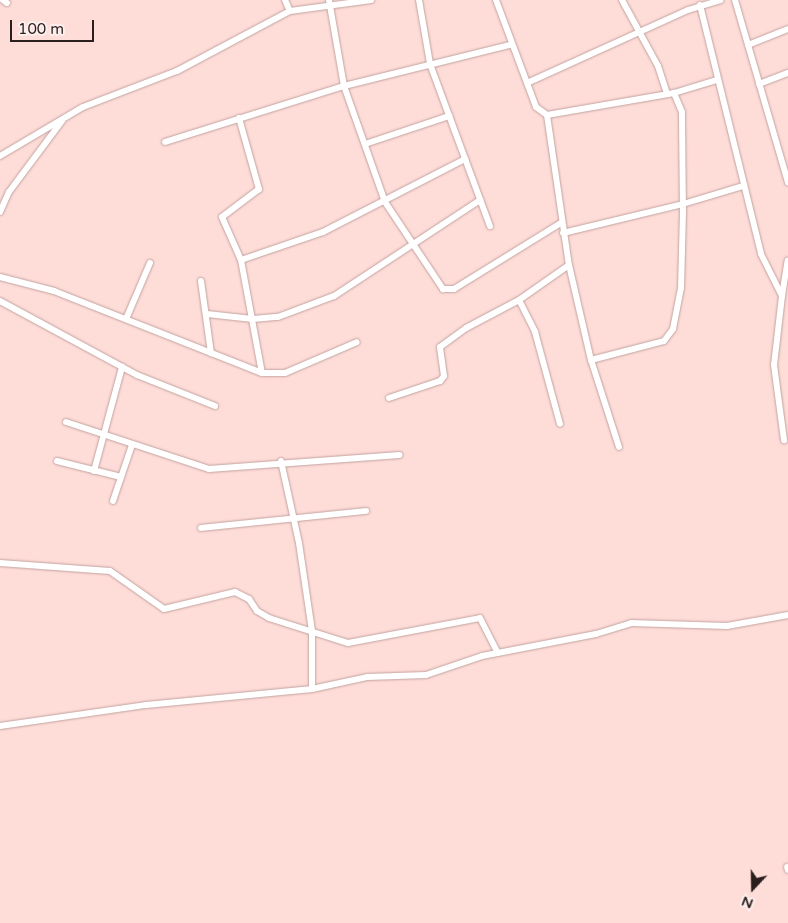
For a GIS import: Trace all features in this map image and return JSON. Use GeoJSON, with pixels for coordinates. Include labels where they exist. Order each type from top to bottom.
{"type":"FeatureCollection","features":[{"type":"Feature","properties":{"kind":"street"},"geometry":{"type":"LineString","coordinates":[[285,0],[290,11]]}},
{"type":"Feature","properties":{"kind":"street"},"geometry":{"type":"LineString","coordinates":[[0,156],[83,107],[177,71],[290,11],[330,3],[371,0]]}},
{"type":"Feature","properties":{"kind":"street"},"geometry":{"type":"LineString","coordinates":[[419,0],[430,64],[490,226]]}},
{"type":"Feature","properties":{"kind":"street"},"geometry":{"type":"LineString","coordinates":[[496,0],[510,45],[536,107],[547,116],[561,224],[569,265],[591,360],[619,447]]}},
{"type":"Feature","properties":{"kind":"street"},"geometry":{"type":"LineString","coordinates":[[622,0],[641,32],[666,94]]}},
{"type":"Feature","properties":{"kind":"street"},"geometry":{"type":"LineString","coordinates":[[527,83],[700,5],[720,0]]}},
{"type":"Feature","properties":{"kind":"street"},"geometry":{"type":"LineString","coordinates":[[735,0],[788,182]]}},
{"type":"Feature","properties":{"kind":"street"},"geometry":{"type":"LineString","coordinates":[[330,3],[344,86],[385,202],[443,289],[448,291],[561,224]]}},
{"type":"Feature","properties":{"kind":"street"},"geometry":{"type":"LineString","coordinates":[[700,5],[743,186],[765,268],[782,296]]}},
{"type":"Feature","properties":{"kind":"street"},"geometry":{"type":"LineString","coordinates":[[748,45],[788,29]]}},
{"type":"Feature","properties":{"kind":"street"},"geometry":{"type":"LineString","coordinates":[[165,142],[344,86],[510,45]]}},
{"type":"Feature","properties":{"kind":"street"},"geometry":{"type":"LineString","coordinates":[[759,84],[788,73]]}},
{"type":"Feature","properties":{"kind":"street"},"geometry":{"type":"LineString","coordinates":[[547,116],[674,93],[717,80]]}},
{"type":"Feature","properties":{"kind":"street"},"geometry":{"type":"LineString","coordinates":[[591,360],[671,337],[680,288],[683,204],[682,112],[674,93]]}},
{"type":"Feature","properties":{"kind":"street"},"geometry":{"type":"LineString","coordinates":[[365,144],[449,116]]}},
{"type":"Feature","properties":{"kind":"street"},"geometry":{"type":"LineString","coordinates":[[239,118],[260,186],[222,216],[241,260],[262,373]]}},
{"type":"Feature","properties":{"kind":"street"},"geometry":{"type":"LineString","coordinates":[[0,212],[9,192],[62,121]]}},
{"type":"Feature","properties":{"kind":"street"},"geometry":{"type":"LineString","coordinates":[[241,260],[323,232],[385,202],[465,159]]}},
{"type":"Feature","properties":{"kind":"street"},"geometry":{"type":"LineString","coordinates":[[563,233],[683,204],[743,186]]}},
{"type":"Feature","properties":{"kind":"street"},"geometry":{"type":"LineString","coordinates":[[207,314],[253,319],[278,316],[334,296],[480,200]]}},
{"type":"Feature","properties":{"kind":"street"},"geometry":{"type":"LineString","coordinates":[[784,440],[774,365],[788,260]]}},
{"type":"Feature","properties":{"kind":"street"},"geometry":{"type":"LineString","coordinates":[[126,319],[150,263]]}},
{"type":"Feature","properties":{"kind":"street"},"geometry":{"type":"LineString","coordinates":[[389,398],[440,381],[444,376],[440,347],[466,328],[519,300],[569,265]]}},
{"type":"Feature","properties":{"kind":"street"},"geometry":{"type":"LineString","coordinates":[[0,277],[54,291],[262,373],[284,373],[358,342]]}},
{"type":"Feature","properties":{"kind":"street"},"geometry":{"type":"LineString","coordinates":[[201,281],[211,353]]}},
{"type":"Feature","properties":{"kind":"street"},"geometry":{"type":"LineString","coordinates":[[519,300],[535,332],[560,424]]}},
{"type":"Feature","properties":{"kind":"street"},"geometry":{"type":"LineString","coordinates":[[0,301],[122,367],[215,406]]}},
{"type":"Feature","properties":{"kind":"street"},"geometry":{"type":"LineString","coordinates":[[780,329],[788,325]]}},
{"type":"Feature","properties":{"kind":"street"},"geometry":{"type":"LineString","coordinates":[[94,471],[122,367]]}},
{"type":"Feature","properties":{"kind":"street"},"geometry":{"type":"LineString","coordinates":[[780,404],[788,403]]}},
{"type":"Feature","properties":{"kind":"street"},"geometry":{"type":"LineString","coordinates":[[66,422],[209,469],[281,461],[399,455]]}},
{"type":"Feature","properties":{"kind":"street"},"geometry":{"type":"LineString","coordinates":[[113,501],[132,445]]}},
{"type":"Feature","properties":{"kind":"street"},"geometry":{"type":"LineString","coordinates":[[58,461],[121,477]]}},
{"type":"Feature","properties":{"kind":"street"},"geometry":{"type":"LineString","coordinates":[[281,461],[294,519],[312,631],[312,688]]}},
{"type":"Feature","properties":{"kind":"street"},"geometry":{"type":"LineString","coordinates":[[201,528],[366,511]]}},
{"type":"Feature","properties":{"kind":"street"},"geometry":{"type":"LineString","coordinates":[[0,563],[110,571],[151,603],[164,609],[235,592],[249,599],[263,615],[348,643],[391,638],[439,623],[477,617],[482,619],[498,653]]}},
{"type":"Feature","properties":{"kind":"street"},"geometry":{"type":"LineString","coordinates":[[0,726],[146,705],[312,688],[367,677],[426,675],[498,653],[596,634],[631,623],[727,626],[788,615]]}}]}
